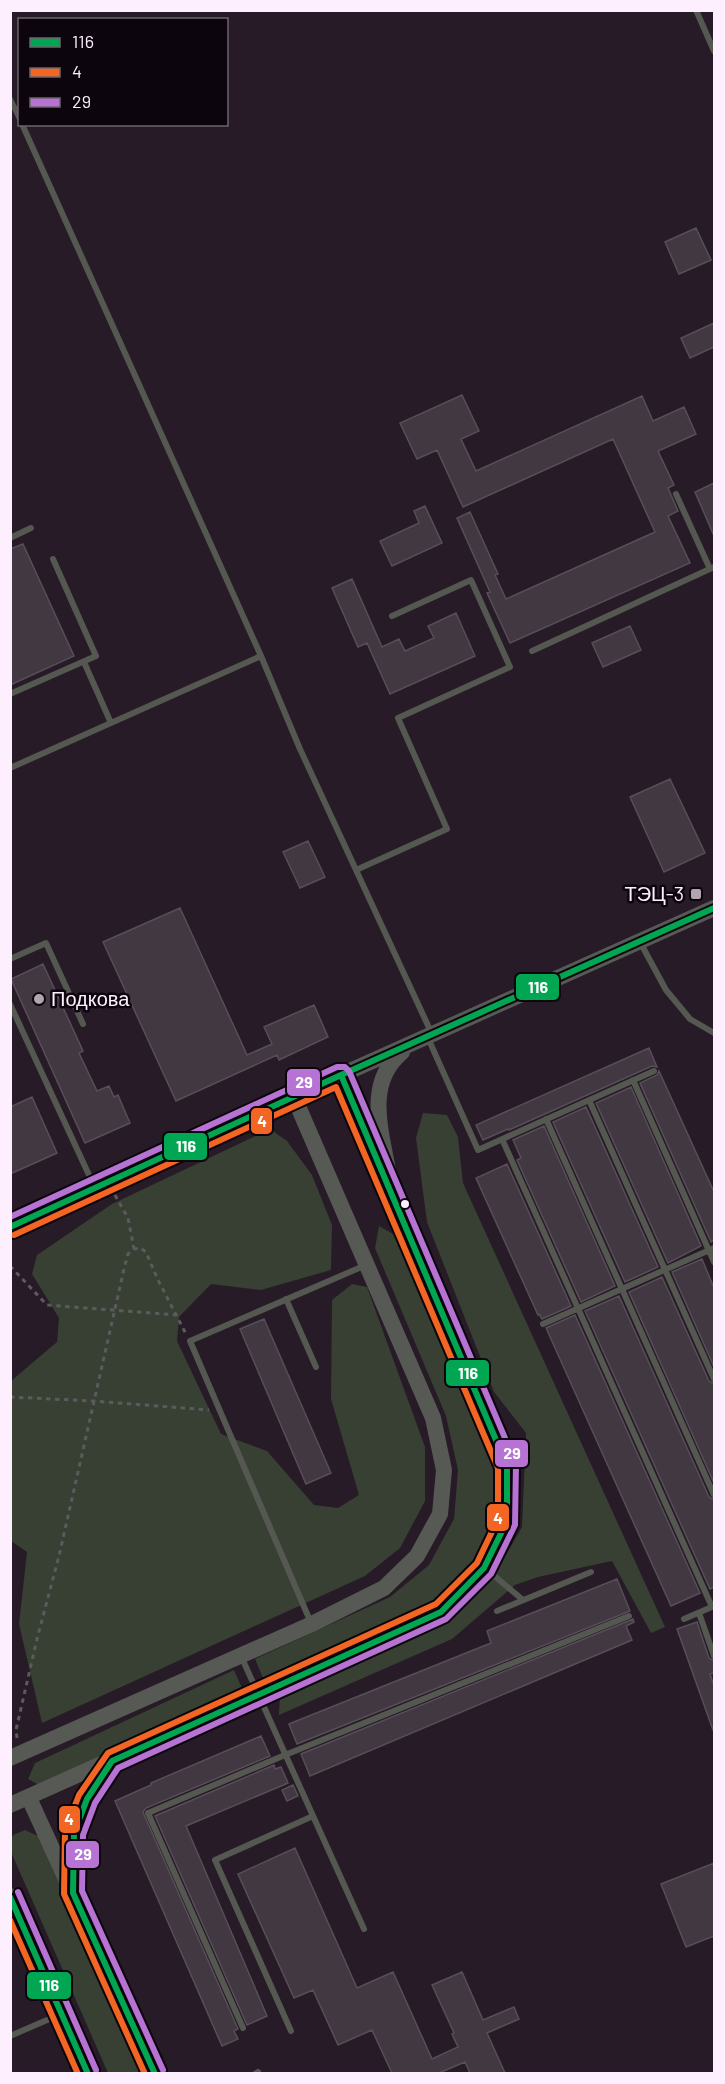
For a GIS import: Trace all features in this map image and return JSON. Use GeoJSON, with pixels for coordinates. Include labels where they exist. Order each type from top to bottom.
{"type":"FeatureCollection","features":[{"type":"Feature","properties":{"kind":"main road"},"geometry":{"type":"LineString","coordinates":[[10,1227],[341,1075],[714,908]]}},
{"type":"Feature","properties":{"kind":"main road"},"geometry":{"type":"LineString","coordinates":[[393,1198],[379,1111],[379,1084],[391,1061],[425,1038]]}},
{"type":"Feature","properties":{"kind":"main road"},"geometry":{"type":"LineString","coordinates":[[10,1805],[441,1612],[484,1568],[507,1521],[507,1466],[341,1075]]}},
{"type":"Feature","properties":{"kind":"main road"},"geometry":{"type":"LineString","coordinates":[[14,1757],[312,1624],[384,1588],[417,1556],[440,1514],[444,1470],[433,1418],[294,1097]]}},
{"type":"Feature","properties":{"kind":"main road"},"geometry":{"type":"LineString","coordinates":[[73,1893],[74,1833],[87,1799],[112,1761]]}},
{"type":"Feature","properties":{"kind":"main road"},"geometry":{"type":"LineString","coordinates":[[29,1798],[155,2073]]}},
{"type":"Feature","properties":{"kind":"main road"},"geometry":{"type":"LineString","coordinates":[[10,1896],[88,2073]]}},
{"type":"Feature","properties":{"kind":"lane"},"geometry":{"type":"LineString","coordinates":[[696,10],[714,51]]}},
{"type":"Feature","properties":{"kind":"lane"},"geometry":{"type":"LineString","coordinates":[[10,99],[18,115]]}},
{"type":"Feature","properties":{"kind":"lane"},"geometry":{"type":"LineString","coordinates":[[23,126],[356,870],[425,1038],[478,1150],[654,1071]]}},
{"type":"Feature","properties":{"kind":"lane"},"geometry":{"type":"LineString","coordinates":[[532,651],[712,568],[676,494]]}},
{"type":"Feature","properties":{"kind":"lane"},"geometry":{"type":"LineString","coordinates":[[10,538],[31,528]]}},
{"type":"Feature","properties":{"kind":"lane"},"geometry":{"type":"LineString","coordinates":[[10,694],[96,656],[53,559]]}},
{"type":"Feature","properties":{"kind":"lane"},"geometry":{"type":"LineString","coordinates":[[356,870],[447,829],[398,718],[510,667],[471,580],[392,616]]}},
{"type":"Feature","properties":{"kind":"lane"},"geometry":{"type":"LineString","coordinates":[[10,768],[261,656]]}},
{"type":"Feature","properties":{"kind":"lane"},"geometry":{"type":"LineString","coordinates":[[84,662],[111,723]]}},
{"type":"Feature","properties":{"kind":"lane"},"geometry":{"type":"LineString","coordinates":[[640,941],[666,990],[690,1019],[714,1033]]}},
{"type":"Feature","properties":{"kind":"lane"},"geometry":{"type":"LineString","coordinates":[[10,959],[46,943],[84,1024]]}},
{"type":"Feature","properties":{"kind":"lane"},"geometry":{"type":"LineString","coordinates":[[10,1004],[101,1186]]}},
{"type":"Feature","properties":{"kind":"lane"},"geometry":{"type":"LineString","coordinates":[[633,1080],[712,1249],[714,1262]]}},
{"type":"Feature","properties":{"kind":"lane"},"geometry":{"type":"LineString","coordinates":[[590,1100],[714,1378]]}},
{"type":"Feature","properties":{"kind":"lane"},"geometry":{"type":"LineString","coordinates":[[546,1119],[714,1496]]}},
{"type":"Feature","properties":{"kind":"lane"},"geometry":{"type":"LineString","coordinates":[[502,1139],[713,1607],[684,1619]]}},
{"type":"Feature","properties":{"kind":"lane"},"geometry":{"type":"LineString","coordinates":[[543,1324],[712,1249]]}},
{"type":"Feature","properties":{"kind":"lane"},"geometry":{"type":"LineString","coordinates":[[312,1624],[189,1341],[366,1265]]}},
{"type":"Feature","properties":{"kind":"lane"},"geometry":{"type":"LineString","coordinates":[[286,1299],[316,1367]]}},
{"type":"Feature","properties":{"kind":"lane"},"geometry":{"type":"LineString","coordinates":[[484,1568],[523,1600]]}},
{"type":"Feature","properties":{"kind":"lane"},"geometry":{"type":"LineString","coordinates":[[497,1611],[591,1572]]}},
{"type":"Feature","properties":{"kind":"lane"},"geometry":{"type":"LineString","coordinates":[[699,1613],[714,1656]]}},
{"type":"Feature","properties":{"kind":"lane"},"geometry":{"type":"LineString","coordinates":[[243,2028],[148,1813],[629,1616]]}},
{"type":"Feature","properties":{"kind":"lane"},"geometry":{"type":"LineString","coordinates":[[241,1655],[364,1929]]}},
{"type":"Feature","properties":{"kind":"lane"},"geometry":{"type":"LineString","coordinates":[[291,2031],[214,1860],[313,1816]]}},
{"type":"Feature","properties":{"kind":"lane"},"geometry":{"type":"LineString","coordinates":[[10,2036],[61,2014]]}},
{"type":"Feature","properties":{"kind":"path"},"geometry":{"type":"LineString","coordinates":[[101,1186],[128,1218],[134,1249]]}},
{"type":"Feature","properties":{"kind":"path"},"geometry":{"type":"LineString","coordinates":[[14,1757],[16,1730],[59,1556],[93,1401],[128,1254],[134,1249],[140,1248],[146,1252],[189,1341]]}},
{"type":"Feature","properties":{"kind":"path"},"geometry":{"type":"LineString","coordinates":[[10,1266],[47,1305],[177,1315]]}},
{"type":"Feature","properties":{"kind":"path"},"geometry":{"type":"LineString","coordinates":[[10,1397],[220,1411]]}},
{"type":"Feature","properties":{"kind":"green space"},"geometry":{"type":"Polygon","coordinates":[[[423,1113],[447,1115],[458,1137],[463,1183],[665,1627],[651,1633],[612,1561],[538,1577],[515,1585],[452,1639],[279,1715],[280,1695],[449,1619],[495,1574],[522,1527],[526,1433],[494,1392],[427,1222],[416,1138],[423,1113]]]}},
{"type":"Feature","properties":{"kind":"green space"},"geometry":{"type":"Polygon","coordinates":[[[270,1129],[287,1141],[312,1175],[332,1225],[331,1270],[261,1290],[211,1284],[179,1317],[177,1341],[221,1434],[267,1451],[314,1505],[338,1508],[359,1495],[331,1399],[332,1300],[352,1284],[367,1287],[425,1447],[425,1501],[400,1548],[365,1576],[42,1723],[19,1624],[27,1552],[11,1541],[11,1381],[57,1342],[59,1318],[32,1274],[37,1255],[112,1204],[270,1129]]]}},
{"type":"Feature","properties":{"kind":"green space"},"geometry":{"type":"Polygon","coordinates":[[[379,1226],[402,1239],[498,1467],[500,1522],[477,1564],[437,1605],[265,1683],[255,1659],[390,1597],[429,1565],[454,1519],[458,1470],[446,1416],[375,1248],[379,1226]]]}},
{"type":"Feature","properties":{"kind":"green space"},"geometry":{"type":"Polygon","coordinates":[[[234,1670],[244,1693],[39,1785],[28,1779],[35,1763],[234,1670]]]}},
{"type":"Feature","properties":{"kind":"green space"},"geometry":{"type":"Polygon","coordinates":[[[25,1830],[40,1837],[145,2073],[108,2073],[11,1852],[10,1842],[13,1835],[25,1830]]]}},
{"type":"Feature","properties":{"kind":"building"},"geometry":{"type":"Polygon","coordinates":[[[696,228],[711,260],[679,274],[665,242],[696,228]]]}},
{"type":"Feature","properties":{"kind":"building"},"geometry":{"type":"Polygon","coordinates":[[[714,323],[714,347],[690,358],[681,338],[714,323]]]}},
{"type":"Feature","properties":{"kind":"building"},"geometry":{"type":"Polygon","coordinates":[[[462,395],[479,431],[461,439],[476,471],[642,396],[653,421],[684,407],[696,434],[658,451],[674,485],[668,488],[678,511],[668,516],[690,563],[510,643],[457,518],[470,512],[498,574],[495,575],[506,599],[655,532],[613,439],[463,507],[437,450],[417,459],[400,423],[462,395]]]}},
{"type":"Feature","properties":{"kind":"building"},"geometry":{"type":"Polygon","coordinates":[[[714,483],[714,536],[695,492],[714,483]]]}},
{"type":"Feature","properties":{"kind":"building"},"geometry":{"type":"Polygon","coordinates":[[[425,506],[442,543],[392,566],[380,541],[419,523],[414,511],[425,506]]]}},
{"type":"Feature","properties":{"kind":"building"},"geometry":{"type":"Polygon","coordinates":[[[23,544],[74,656],[10,685],[10,549],[23,544]]]}},
{"type":"Feature","properties":{"kind":"building"},"geometry":{"type":"Polygon","coordinates":[[[352,579],[382,647],[399,639],[405,651],[434,638],[428,626],[456,613],[475,656],[390,694],[367,643],[358,647],[332,588],[352,579]]]}},
{"type":"Feature","properties":{"kind":"building"},"geometry":{"type":"Polygon","coordinates":[[[630,626],[641,650],[603,667],[592,643],[630,626]]]}},
{"type":"Feature","properties":{"kind":"building"},"geometry":{"type":"Polygon","coordinates":[[[670,779],[705,853],[664,872],[630,797],[670,779]]]}},
{"type":"Feature","properties":{"kind":"building"},"geometry":{"type":"Polygon","coordinates":[[[308,841],[325,877],[300,888],[283,852],[308,841]]]}},
{"type":"Feature","properties":{"kind":"building"},"geometry":{"type":"Polygon","coordinates":[[[180,908],[247,1055],[272,1044],[264,1027],[314,1005],[328,1037],[279,1060],[277,1055],[176,1101],[103,942],[180,908]]]}},
{"type":"Feature","properties":{"kind":"building"},"geometry":{"type":"Polygon","coordinates":[[[43,964],[83,1051],[79,1053],[97,1091],[109,1086],[114,1097],[118,1095],[130,1123],[85,1143],[11,979],[43,964]]]}},
{"type":"Feature","properties":{"kind":"building"},"geometry":{"type":"Polygon","coordinates":[[[649,1048],[657,1067],[652,1066],[483,1140],[476,1125],[649,1048]]]}},
{"type":"Feature","properties":{"kind":"building"},"geometry":{"type":"Polygon","coordinates":[[[659,1071],[714,1192],[714,1240],[711,1242],[640,1083],[657,1075],[659,1071]]]}},
{"type":"Feature","properties":{"kind":"building"},"geometry":{"type":"Polygon","coordinates":[[[631,1087],[701,1246],[668,1263],[596,1103],[631,1087]]]}},
{"type":"Feature","properties":{"kind":"building"},"geometry":{"type":"Polygon","coordinates":[[[32,1097],[57,1153],[10,1174],[10,1107],[32,1097]]]}},
{"type":"Feature","properties":{"kind":"building"},"geometry":{"type":"Polygon","coordinates":[[[586,1107],[658,1267],[625,1282],[553,1122],[586,1107]]]}},
{"type":"Feature","properties":{"kind":"building"},"geometry":{"type":"Polygon","coordinates":[[[544,1126],[615,1286],[581,1302],[517,1160],[521,1158],[513,1140],[544,1126]]]}},
{"type":"Feature","properties":{"kind":"building"},"geometry":{"type":"Polygon","coordinates":[[[507,1164],[571,1306],[542,1319],[538,1315],[476,1178],[507,1164]]]}},
{"type":"Feature","properties":{"kind":"building"},"geometry":{"type":"Polygon","coordinates":[[[702,1259],[714,1288],[714,1367],[672,1272],[702,1259]]]}},
{"type":"Feature","properties":{"kind":"building"},"geometry":{"type":"Polygon","coordinates":[[[662,1277],[709,1381],[714,1384],[714,1483],[629,1292],[662,1277]]]}},
{"type":"Feature","properties":{"kind":"building"},"geometry":{"type":"Polygon","coordinates":[[[619,1296],[709,1497],[714,1500],[714,1587],[710,1589],[585,1311],[619,1296]]]}},
{"type":"Feature","properties":{"kind":"building"},"geometry":{"type":"Polygon","coordinates":[[[575,1315],[700,1593],[671,1606],[546,1328],[575,1315]]]}},
{"type":"Feature","properties":{"kind":"building"},"geometry":{"type":"Polygon","coordinates":[[[264,1319],[331,1473],[306,1484],[240,1329],[264,1319]]]}},
{"type":"Feature","properties":{"kind":"building"},"geometry":{"type":"Polygon","coordinates":[[[617,1579],[630,1611],[297,1744],[289,1724],[491,1643],[487,1631],[617,1579]]]}},
{"type":"Feature","properties":{"kind":"building"},"geometry":{"type":"Polygon","coordinates":[[[633,1619],[634,1622],[626,1626],[632,1640],[310,1776],[301,1754],[633,1619]]]}},
{"type":"Feature","properties":{"kind":"building"},"geometry":{"type":"Polygon","coordinates":[[[697,1622],[709,1658],[714,1661],[714,1673],[710,1674],[714,1686],[714,1730],[677,1629],[697,1622]]]}},
{"type":"Feature","properties":{"kind":"building"},"geometry":{"type":"Polygon","coordinates":[[[261,1736],[270,1756],[146,1808],[143,1812],[238,2029],[234,2031],[238,2039],[222,2046],[115,1801],[151,1783],[261,1736]]]}},
{"type":"Feature","properties":{"kind":"building"},"geometry":{"type":"Polygon","coordinates":[[[274,1765],[275,1769],[281,1767],[288,1783],[186,1826],[267,2016],[247,2025],[155,1816],[274,1765]]]}},
{"type":"Feature","properties":{"kind":"building"},"geometry":{"type":"Polygon","coordinates":[[[293,1785],[298,1796],[287,1801],[282,1790],[293,1785]]]}},
{"type":"Feature","properties":{"kind":"building"},"geometry":{"type":"Polygon","coordinates":[[[295,1848],[357,1988],[393,1972],[432,2059],[458,2047],[432,1985],[462,1972],[483,2020],[514,2007],[519,2019],[487,2033],[505,2073],[470,2073],[465,2062],[439,2073],[392,2073],[372,2030],[338,2045],[313,1990],[294,1998],[238,1874],[295,1848]]]}},
{"type":"Feature","properties":{"kind":"building"},"geometry":{"type":"Polygon","coordinates":[[[714,1863],[714,1936],[686,1947],[661,1884],[714,1863]]]}},
{"type":"Feature","properties":{"kind":"transit line","name":"116"},"geometry":{"type":"LineString","coordinates":[[10,1227],[341,1075],[714,908]]}},
{"type":"Feature","properties":{"kind":"transit line","name":"29"},"geometry":{"type":"LineString","coordinates":[[10,1217],[337,1067],[345,1067],[349,1071],[516,1464],[515,1525],[491,1574],[446,1619],[118,1768],[95,1803],[83,1835],[82,1891],[163,2070]]}},
{"type":"Feature","properties":{"kind":"transit line","name":"116"},"geometry":{"type":"LineString","coordinates":[[155,2074],[73,1893],[74,1833],[87,1799],[112,1761],[441,1612],[484,1568],[507,1521],[507,1466],[341,1075]]}},
{"type":"Feature","properties":{"kind":"transit line","name":"4"},"geometry":{"type":"LineString","coordinates":[[14,1235],[336,1087],[498,1468],[498,1519],[477,1563],[436,1604],[108,1753],[79,1795],[65,1831],[64,1894],[145,2074]]}},
{"type":"Feature","properties":{"kind":"transit line","name":"29"},"geometry":{"type":"LineString","coordinates":[[18,1892],[96,2070]]}},
{"type":"Feature","properties":{"kind":"transit line","name":"116"},"geometry":{"type":"LineString","coordinates":[[10,1897],[88,2074]]}},
{"type":"Feature","properties":{"kind":"transit line","name":"4"},"geometry":{"type":"LineString","coordinates":[[10,1920],[78,2074]]}},
{"type":"Feature","properties":{"kind":"place","name":"ТЭЦ-3"},"geometry":{"type":"Point","coordinates":[696,894]}},
{"type":"Feature","properties":{"kind":"place","name":"Подкова"},"geometry":{"type":"Point","coordinates":[39,999]}}]}
